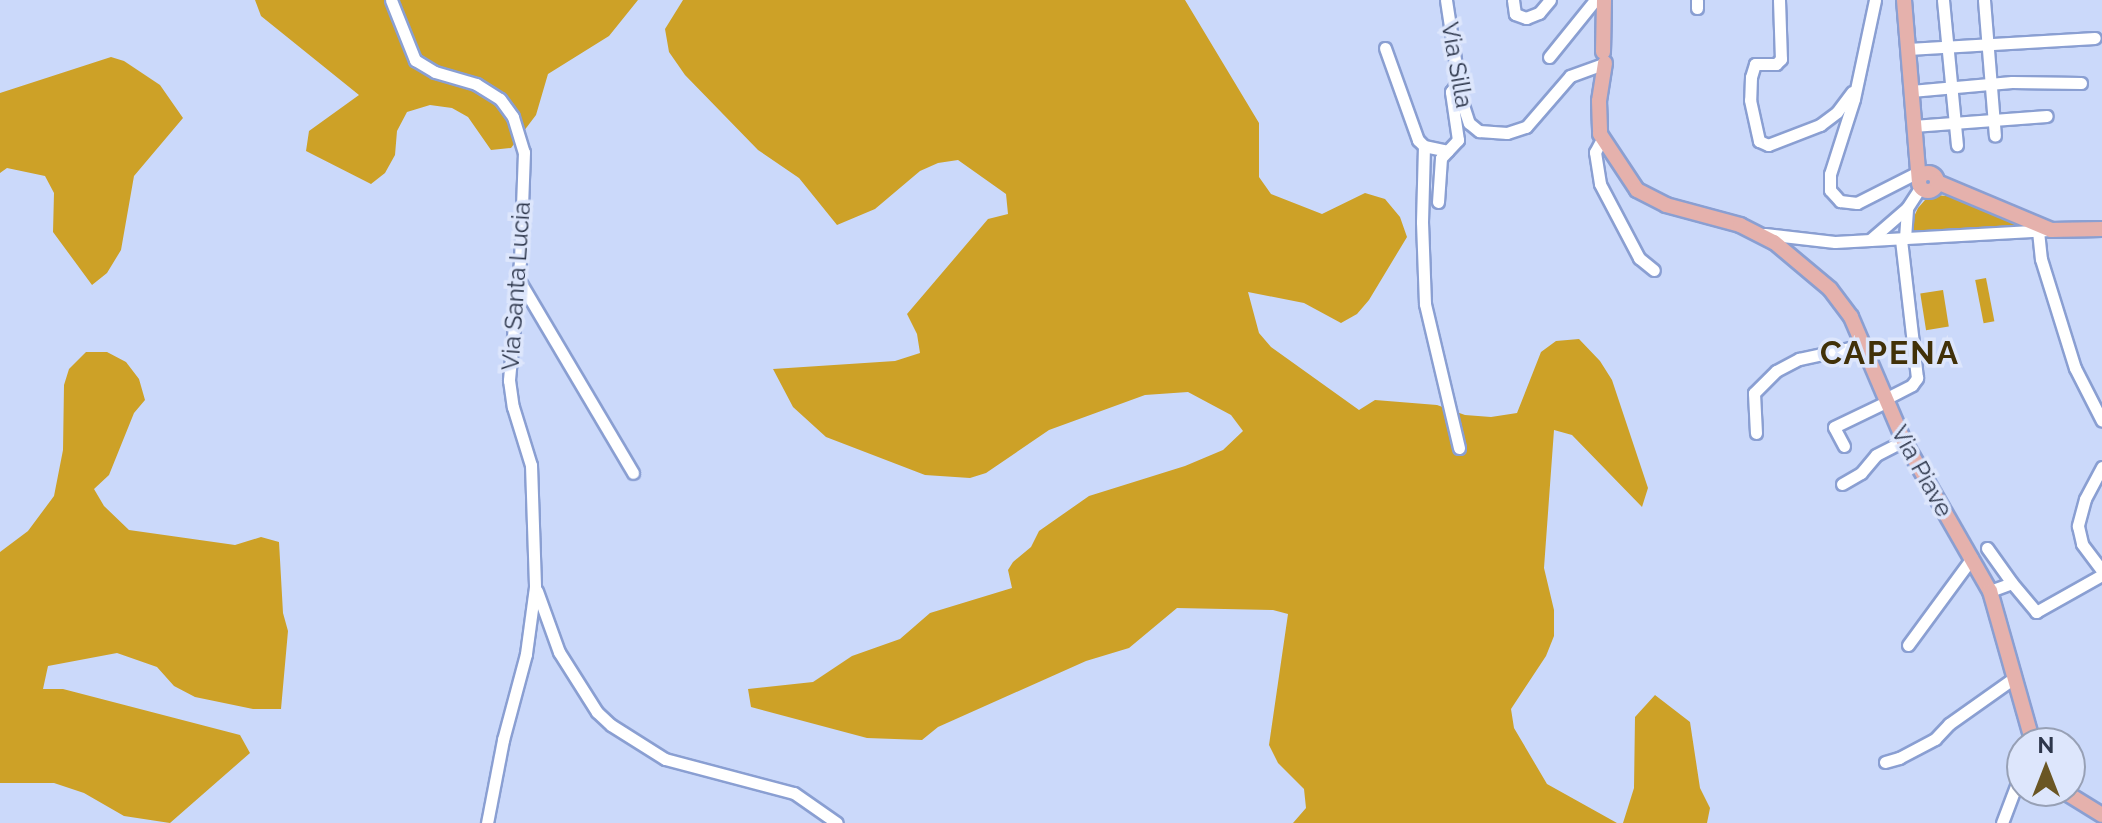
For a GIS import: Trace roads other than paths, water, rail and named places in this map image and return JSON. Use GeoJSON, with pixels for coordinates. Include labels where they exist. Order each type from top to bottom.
{"type":"FeatureCollection","features":[{"type":"Feature","properties":{"kind":"main road"},"geometry":{"type":"LineString","coordinates":[[1602,139],[1598,107],[1605,61],[1604,0]]}},
{"type":"Feature","properties":{"kind":"main road"},"geometry":{"type":"LineString","coordinates":[[1904,0],[1915,151],[1925,180],[2044,231],[2102,229]]}},
{"type":"Feature","properties":{"kind":"main road","name":"Via Piave"},"geometry":{"type":"LineString","coordinates":[[1602,139],[1637,190],[1666,205],[1755,232],[1798,260],[1839,299],[1864,345],[1904,441],[1990,592],[2028,727]]}},
{"type":"Feature","properties":{"kind":"street","name":"Via Santa Lucia"},"geometry":{"type":"LineString","coordinates":[[391,0],[415,60],[435,72],[483,87],[507,105],[524,152],[519,279],[509,380],[513,407],[531,465],[535,587],[526,654],[503,740],[487,823]]}},
{"type":"Feature","properties":{"kind":"street","name":"Via Silla"},"geometry":{"type":"LineString","coordinates":[[1446,0],[1457,83],[1473,128],[1491,133],[1523,129],[1562,83],[1578,71],[1605,61]]}},
{"type":"Feature","properties":{"kind":"street"},"geometry":{"type":"LineString","coordinates":[[1513,0],[1515,14],[1526,18],[1539,13],[1550,0]]}},
{"type":"Feature","properties":{"kind":"street"},"geometry":{"type":"LineString","coordinates":[[1549,57],[1595,0]]}},
{"type":"Feature","properties":{"kind":"street"},"geometry":{"type":"LineString","coordinates":[[1779,0],[1781,59],[1776,64],[1755,64],[1749,85],[1760,143],[1768,145],[1827,121],[1856,85]]}},
{"type":"Feature","properties":{"kind":"street"},"geometry":{"type":"LineString","coordinates":[[1875,0],[1856,85],[1830,174],[1832,194],[1842,202],[1861,202],[1925,180]]}},
{"type":"Feature","properties":{"kind":"street"},"geometry":{"type":"LineString","coordinates":[[1943,0],[1957,145]]}},
{"type":"Feature","properties":{"kind":"street"},"geometry":{"type":"LineString","coordinates":[[1984,0],[1995,136]]}},
{"type":"Feature","properties":{"kind":"street"},"geometry":{"type":"LineString","coordinates":[[1908,49],[2095,38]]}},
{"type":"Feature","properties":{"kind":"street"},"geometry":{"type":"LineString","coordinates":[[1385,48],[1415,135],[1424,146],[1447,151]]}},
{"type":"Feature","properties":{"kind":"street"},"geometry":{"type":"LineString","coordinates":[[1438,202],[1440,166],[1447,151],[1458,140],[1451,92],[1457,83]]}},
{"type":"Feature","properties":{"kind":"street"},"geometry":{"type":"LineString","coordinates":[[1911,91],[1990,84],[2081,83]]}},
{"type":"Feature","properties":{"kind":"street"},"geometry":{"type":"LineString","coordinates":[[1913,126],[2047,116]]}},
{"type":"Feature","properties":{"kind":"street"},"geometry":{"type":"LineString","coordinates":[[1602,139],[1595,152],[1601,188],[1639,258],[1654,270]]}},
{"type":"Feature","properties":{"kind":"street"},"geometry":{"type":"LineString","coordinates":[[1424,146],[1422,222],[1425,304],[1459,448]]}},
{"type":"Feature","properties":{"kind":"street"},"geometry":{"type":"LineString","coordinates":[[1870,240],[1907,208],[1925,180]]}},
{"type":"Feature","properties":{"kind":"street"},"geometry":{"type":"LineString","coordinates":[[1844,446],[1831,429],[1912,385],[1917,378],[1899,239],[1907,208]]}},
{"type":"Feature","properties":{"kind":"street"},"geometry":{"type":"LineString","coordinates":[[1885,226],[1899,239]]}},
{"type":"Feature","properties":{"kind":"street"},"geometry":{"type":"LineString","coordinates":[[1755,232],[1807,241],[2044,231],[2041,259],[2059,319],[2079,375],[2102,421]]}},
{"type":"Feature","properties":{"kind":"street"},"geometry":{"type":"LineString","coordinates":[[1798,260],[1807,241]]}},
{"type":"Feature","properties":{"kind":"street"},"geometry":{"type":"LineString","coordinates":[[519,279],[633,473]]}},
{"type":"Feature","properties":{"kind":"street"},"geometry":{"type":"LineString","coordinates":[[1756,433],[1753,396],[1776,371],[1799,359],[1864,345]]}},
{"type":"Feature","properties":{"kind":"street"},"geometry":{"type":"LineString","coordinates":[[1842,484],[1861,473],[1876,455],[1904,441]]}},
{"type":"Feature","properties":{"kind":"street"},"geometry":{"type":"LineString","coordinates":[[1987,548],[2036,612],[2102,573],[2082,544],[2078,531],[2083,503],[2102,467]]}},
{"type":"Feature","properties":{"kind":"street"},"geometry":{"type":"LineString","coordinates":[[1908,645],[1972,558]]}},
{"type":"Feature","properties":{"kind":"street"},"geometry":{"type":"LineString","coordinates":[[1990,592],[2012,583]]}},
{"type":"Feature","properties":{"kind":"street"},"geometry":{"type":"LineString","coordinates":[[535,587],[559,652],[597,712],[611,725],[665,759],[794,793],[837,823]]}},
{"type":"Feature","properties":{"kind":"street"},"geometry":{"type":"LineString","coordinates":[[1885,762],[1935,739],[1949,724],[2014,678]]}},
{"type":"Feature","properties":{"kind":"district","name":"CAPENA"},"geometry":{"type":"Point","coordinates":[1890,353]}}]}
